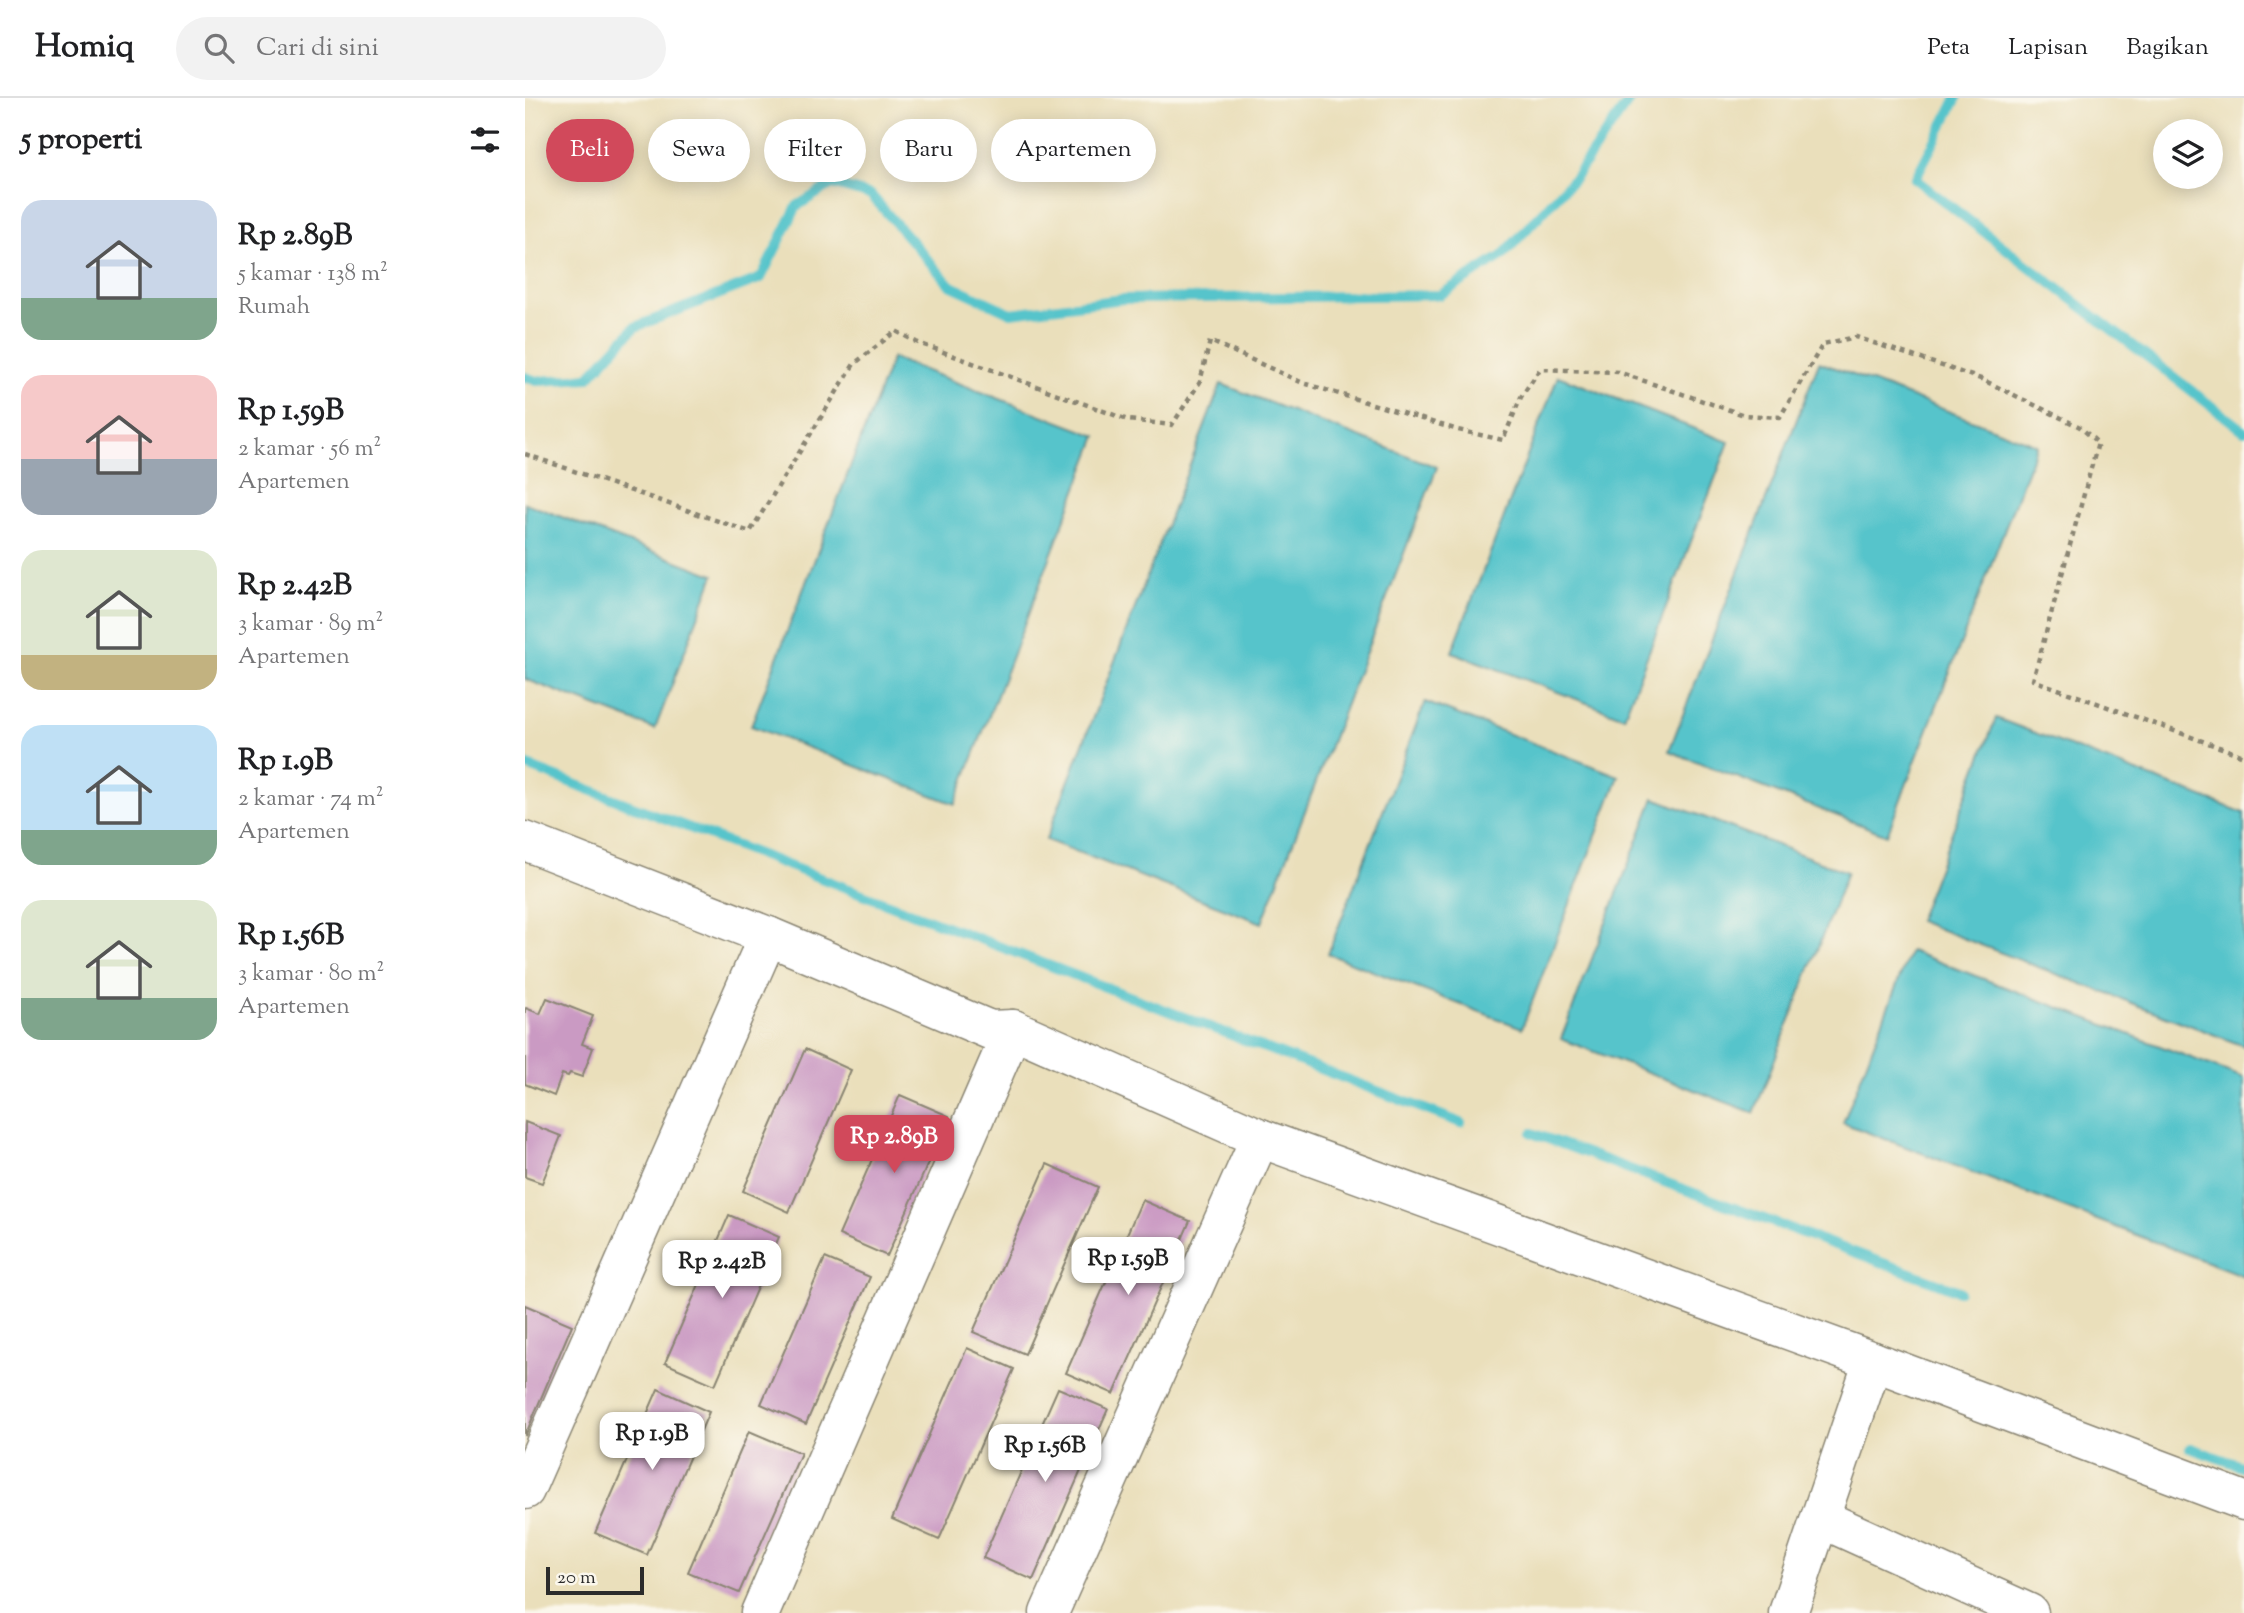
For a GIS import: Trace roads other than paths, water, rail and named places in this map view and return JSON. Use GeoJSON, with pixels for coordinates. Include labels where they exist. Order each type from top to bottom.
{"type":"FeatureCollection","features":[{"type":"Feature","properties":{"kind":"lane"},"geometry":{"type":"LineString","coordinates":[[525,841],[768,936],[990,1030],[1013,1029],[1260,1139],[1873,1362],[2244,1501]]}},
{"type":"Feature","properties":{"kind":"lane"},"geometry":{"type":"LineString","coordinates":[[525,1490],[768,936]]}},
{"type":"Feature","properties":{"kind":"lane"},"geometry":{"type":"LineString","coordinates":[[760,1613],[1013,1029]]}},
{"type":"Feature","properties":{"kind":"lane"},"geometry":{"type":"LineString","coordinates":[[1049,1613],[1260,1139]]}},
{"type":"Feature","properties":{"kind":"lane"},"geometry":{"type":"LineString","coordinates":[[1788,1613],[1873,1362]]}},
{"type":"Feature","properties":{"kind":"lane"},"geometry":{"type":"LineString","coordinates":[[1820,1518],[2029,1613]]}},
{"type":"Feature","properties":{"kind":"water"},"geometry":{"type":"Polygon","coordinates":[[[892,358],[1097,436],[955,804],[751,726],[892,358]]]}},
{"type":"Feature","properties":{"kind":"water"},"geometry":{"type":"Polygon","coordinates":[[[1819,362],[2037,445],[1887,835],[1669,751],[1819,362]]]}},
{"type":"Feature","properties":{"kind":"water"},"geometry":{"type":"Polygon","coordinates":[[[1558,376],[1729,442],[1624,717],[1452,652],[1558,376]]]}},
{"type":"Feature","properties":{"kind":"water"},"geometry":{"type":"Polygon","coordinates":[[[1221,384],[1437,467],[1262,923],[1046,840],[1221,384]]]}},
{"type":"Feature","properties":{"kind":"water"},"geometry":{"type":"Polygon","coordinates":[[[525,503],[714,575],[655,729],[525,679],[525,503]]]}},
{"type":"Feature","properties":{"kind":"water"},"geometry":{"type":"Polygon","coordinates":[[[1425,702],[1619,776],[1522,1028],[1328,954],[1425,702]]]}},
{"type":"Feature","properties":{"kind":"water"},"geometry":{"type":"Polygon","coordinates":[[[1996,718],[2244,813],[2244,1046],[1918,921],[1996,718]]]}},
{"type":"Feature","properties":{"kind":"water"},"geometry":{"type":"Polygon","coordinates":[[[1654,798],[1847,872],[1754,1113],[1561,1039],[1654,798]]]}},
{"type":"Feature","properties":{"kind":"water"},"geometry":{"type":"Polygon","coordinates":[[[1910,951],[2244,1078],[2244,1276],[1843,1123],[1910,951]]]}},
{"type":"Feature","properties":{"kind":"waterway"},"geometry":{"type":"LineString","coordinates":[[525,377],[537,381],[588,378],[635,327],[761,278],[797,206],[832,184],[871,195],[950,285],[1011,313],[1123,299],[1440,295],[1502,256],[1575,177],[1631,98]]}},
{"type":"Feature","properties":{"kind":"waterway"},"geometry":{"type":"LineString","coordinates":[[1957,98],[1915,179],[2244,431]]}},
{"type":"Feature","properties":{"kind":"waterway"},"geometry":{"type":"LineString","coordinates":[[525,765],[1461,1123]]}},
{"type":"Feature","properties":{"kind":"waterway"},"geometry":{"type":"LineString","coordinates":[[1532,1133],[1959,1291]]}},
{"type":"Feature","properties":{"kind":"waterway"},"geometry":{"type":"LineString","coordinates":[[2190,1448],[2244,1467]]}}]}
